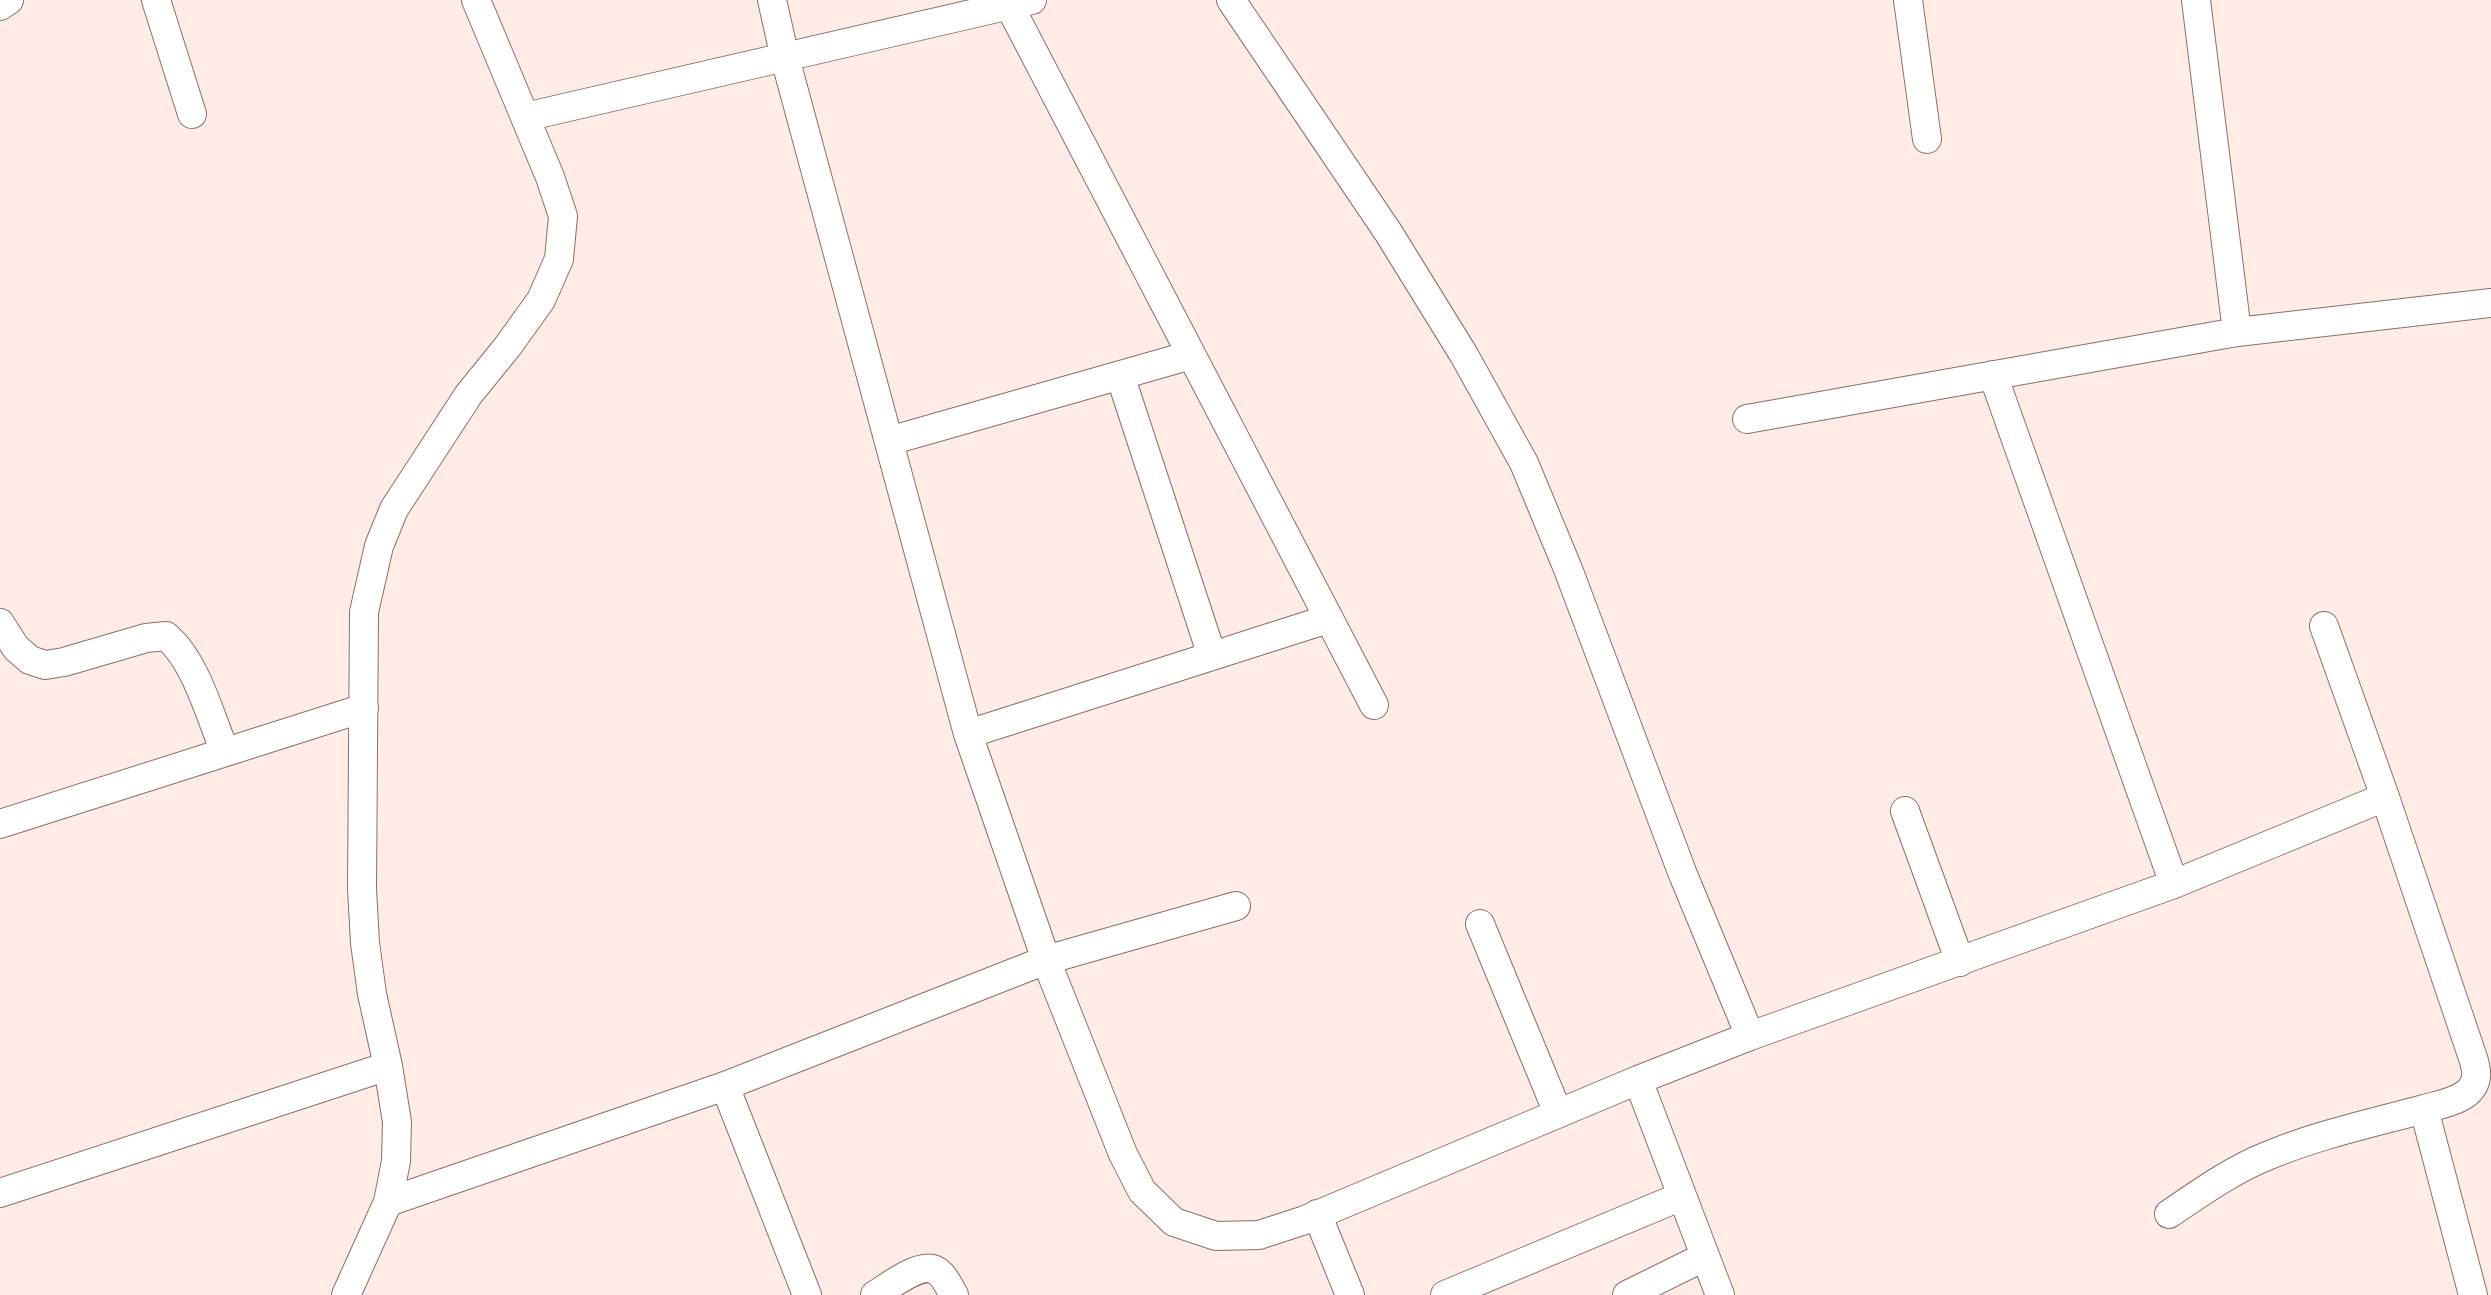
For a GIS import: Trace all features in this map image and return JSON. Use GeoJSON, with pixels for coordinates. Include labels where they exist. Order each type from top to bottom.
{"type":"FeatureCollection","features":[{"type":"Feature","properties":{"kind":"street"},"geometry":{"type":"LineString","coordinates":[[0,6],[9,0]]}},
{"type":"Feature","properties":{"kind":"street"},"geometry":{"type":"LineString","coordinates":[[156,0],[192,114]]}},
{"type":"Feature","properties":{"kind":"street"},"geometry":{"type":"LineString","coordinates":[[346,1295],[388,1202],[396,1161],[397,1122],[388,1066],[372,994],[362,888],[364,612],[378,546],[394,509],[469,394],[542,300],[559,259],[563,216],[550,176],[476,0]]}},
{"type":"Feature","properties":{"kind":"street"},"geometry":{"type":"LineString","coordinates":[[772,0],[785,58],[968,734],[1046,960],[1123,1154],[1142,1191],[1174,1222],[1216,1236],[1258,1235],[1317,1214],[1638,1080],[1750,1036],[2174,884],[2385,797]]}},
{"type":"Feature","properties":{"kind":"street"},"geometry":{"type":"LineString","coordinates":[[1231,0],[1388,232],[1464,355],[1524,463],[1568,569],[1682,872],[1750,1036]]}},
{"type":"Feature","properties":{"kind":"street"},"geometry":{"type":"LineString","coordinates":[[1908,0],[1927,139]]}},
{"type":"Feature","properties":{"kind":"street"},"geometry":{"type":"LineString","coordinates":[[2196,0],[2237,332]]}},
{"type":"Feature","properties":{"kind":"street"},"geometry":{"type":"LineString","coordinates":[[525,117],[1020,3],[1191,355],[1374,704]]}},
{"type":"Feature","properties":{"kind":"street"},"geometry":{"type":"LineString","coordinates":[[1747,419],[2237,332],[2491,303]]}},
{"type":"Feature","properties":{"kind":"street"},"geometry":{"type":"LineString","coordinates":[[889,440],[1191,355]]}},
{"type":"Feature","properties":{"kind":"street"},"geometry":{"type":"LineString","coordinates":[[1992,374],[2174,884]]}},
{"type":"Feature","properties":{"kind":"street"},"geometry":{"type":"LineString","coordinates":[[1120,375],[1212,656]]}},
{"type":"Feature","properties":{"kind":"street"},"geometry":{"type":"LineString","coordinates":[[968,734],[1328,619]]}},
{"type":"Feature","properties":{"kind":"street"},"geometry":{"type":"LineString","coordinates":[[0,623],[16,648],[30,660],[45,666],[146,638],[166,636],[178,646],[189,664],[225,752]]}},
{"type":"Feature","properties":{"kind":"street"},"geometry":{"type":"LineString","coordinates":[[2169,1214],[2216,1183],[2266,1156],[2327,1136],[2459,1098],[2471,1089],[2476,1078],[2474,1061],[2385,797],[2324,626]]}},
{"type":"Feature","properties":{"kind":"street"},"geometry":{"type":"LineString","coordinates":[[0,824],[364,708]]}},
{"type":"Feature","properties":{"kind":"street"},"geometry":{"type":"LineString","coordinates":[[1904,811],[1960,962]]}},
{"type":"Feature","properties":{"kind":"street"},"geometry":{"type":"LineString","coordinates":[[388,1202],[726,1086],[1046,960],[1236,906]]}},
{"type":"Feature","properties":{"kind":"street"},"geometry":{"type":"LineString","coordinates":[[1480,924],[1558,1113]]}},
{"type":"Feature","properties":{"kind":"street"},"geometry":{"type":"LineString","coordinates":[[0,1193],[388,1066]]}},
{"type":"Feature","properties":{"kind":"street"},"geometry":{"type":"LineString","coordinates":[[1638,1080],[1720,1295]]}},
{"type":"Feature","properties":{"kind":"street"},"geometry":{"type":"LineString","coordinates":[[726,1086],[807,1295]]}},
{"type":"Feature","properties":{"kind":"street"},"geometry":{"type":"LineString","coordinates":[[2424,1109],[2473,1295]]}},
{"type":"Feature","properties":{"kind":"street"},"geometry":{"type":"LineString","coordinates":[[1445,1295],[1682,1196]]}},
{"type":"Feature","properties":{"kind":"street"},"geometry":{"type":"LineString","coordinates":[[1317,1214],[1350,1295]]}},
{"type":"Feature","properties":{"kind":"street"},"geometry":{"type":"LineString","coordinates":[[1628,1295],[1704,1257]]}},
{"type":"Feature","properties":{"kind":"street"},"geometry":{"type":"LineString","coordinates":[[875,1295],[916,1270],[926,1268],[934,1269],[942,1275],[954,1295]]}}]}
